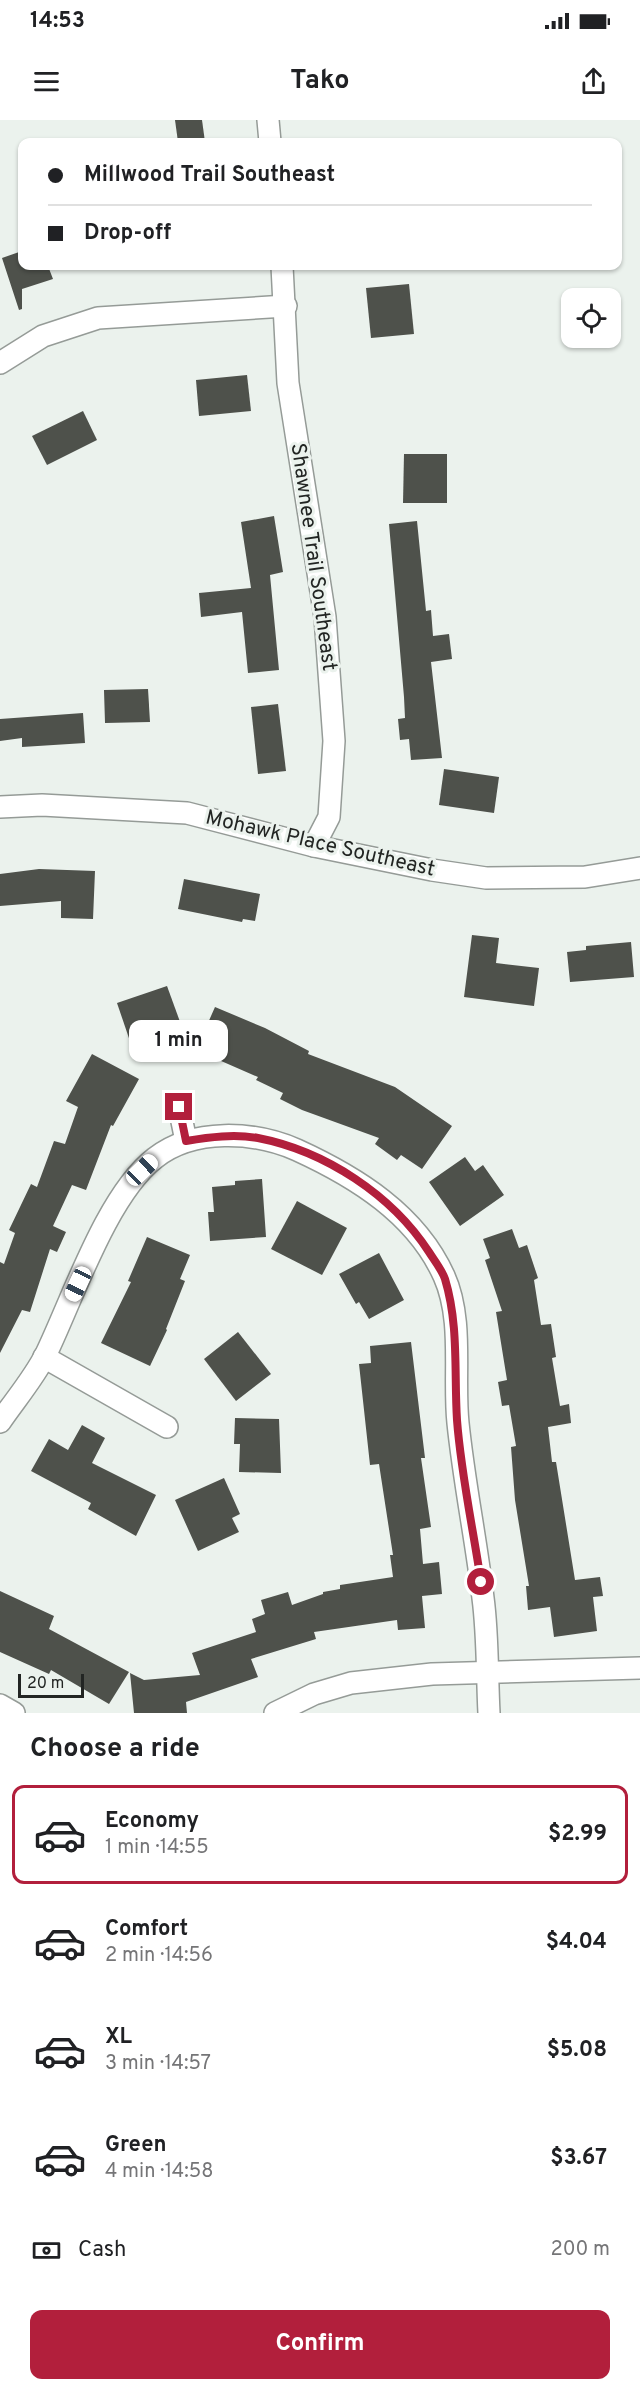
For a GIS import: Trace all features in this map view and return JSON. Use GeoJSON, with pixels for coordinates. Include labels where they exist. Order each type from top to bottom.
{"type":"FeatureCollection","features":[{"type":"Feature","properties":{"kind":"street"},"geometry":{"type":"LineString","coordinates":[[268,120],[270,138]]}},
{"type":"Feature","properties":{"kind":"street","name":"Shawnee Trail Southeast"},"geometry":{"type":"LineString","coordinates":[[282,270],[286,306],[288,383],[325,617],[334,741],[329,817],[314,846]]}},
{"type":"Feature","properties":{"kind":"street"},"geometry":{"type":"LineString","coordinates":[[0,363],[43,336],[98,318],[286,306]]}},
{"type":"Feature","properties":{"kind":"street","name":"Mohawk Place Southeast"},"geometry":{"type":"LineString","coordinates":[[0,807],[42,805],[187,813],[314,846],[432,870],[486,878],[585,877],[640,868]]}},
{"type":"Feature","properties":{"kind":"street"},"geometry":{"type":"LineString","coordinates":[[179,1107],[186,1141]]}},
{"type":"Feature","properties":{"kind":"street"},"geometry":{"type":"LineString","coordinates":[[0,1422],[44,1357],[94,1247],[129,1183],[156,1157],[186,1141],[219,1136],[256,1138],[285,1144],[338,1168],[382,1199],[407,1221],[444,1276],[453,1312],[457,1421],[484,1601],[489,1713]]}},
{"type":"Feature","properties":{"kind":"street"},"geometry":{"type":"LineString","coordinates":[[44,1357],[167,1427]]}},
{"type":"Feature","properties":{"kind":"street"},"geometry":{"type":"LineString","coordinates":[[275,1713],[314,1694],[351,1683],[432,1674],[640,1668]]}},
{"type":"Feature","properties":{"kind":"street"},"geometry":{"type":"LineString","coordinates":[[0,1706],[14,1713]]}},
{"type":"Feature","properties":{"kind":"building"},"geometry":{"type":"Polygon","coordinates":[[[175,120],[202,120],[204,138],[177,138],[175,120]]]}},
{"type":"Feature","properties":{"kind":"building"},"geometry":{"type":"Polygon","coordinates":[[[18,252],[18,270],[50,270],[53,279],[22,289],[22,309],[19,310],[2,258],[18,252]]]}},
{"type":"Feature","properties":{"kind":"building"},"geometry":{"type":"Polygon","coordinates":[[[409,284],[414,334],[371,338],[366,288],[409,284]]]}},
{"type":"Feature","properties":{"kind":"building"},"geometry":{"type":"Polygon","coordinates":[[[247,375],[251,411],[199,416],[196,380],[247,375]]]}},
{"type":"Feature","properties":{"kind":"building"},"geometry":{"type":"Polygon","coordinates":[[[83,411],[97,440],[47,465],[32,436],[83,411]]]}},
{"type":"Feature","properties":{"kind":"building"},"geometry":{"type":"Polygon","coordinates":[[[404,454],[447,454],[447,503],[403,503],[404,454]]]}},
{"type":"Feature","properties":{"kind":"building"},"geometry":{"type":"Polygon","coordinates":[[[274,516],[283,572],[270,575],[279,670],[248,673],[242,612],[201,617],[199,593],[251,588],[241,522],[274,516]]]}},
{"type":"Feature","properties":{"kind":"building"},"geometry":{"type":"Polygon","coordinates":[[[417,521],[426,611],[431,610],[433,636],[449,634],[452,659],[431,662],[442,758],[411,760],[409,739],[400,740],[398,719],[405,718],[389,524],[417,521]]]}},
{"type":"Feature","properties":{"kind":"building"},"geometry":{"type":"Polygon","coordinates":[[[148,689],[150,722],[105,723],[104,690],[148,689]]]}},
{"type":"Feature","properties":{"kind":"building"},"geometry":{"type":"Polygon","coordinates":[[[278,704],[286,771],[258,774],[251,707],[278,704]]]}},
{"type":"Feature","properties":{"kind":"building"},"geometry":{"type":"Polygon","coordinates":[[[83,713],[85,743],[22,747],[22,738],[0,741],[0,719],[83,713]]]}},
{"type":"Feature","properties":{"kind":"building"},"geometry":{"type":"Polygon","coordinates":[[[444,769],[499,777],[494,813],[439,805],[444,769]]]}},
{"type":"Feature","properties":{"kind":"building"},"geometry":{"type":"Polygon","coordinates":[[[39,869],[95,871],[93,919],[61,918],[61,901],[0,906],[0,874],[39,869]]]}},
{"type":"Feature","properties":{"kind":"building"},"geometry":{"type":"Polygon","coordinates":[[[184,879],[260,894],[255,921],[243,919],[242,922],[178,909],[184,879]]]}},
{"type":"Feature","properties":{"kind":"building"},"geometry":{"type":"Polygon","coordinates":[[[472,935],[499,938],[496,963],[539,968],[534,1006],[464,997],[472,935]]]}},
{"type":"Feature","properties":{"kind":"building"},"geometry":{"type":"Polygon","coordinates":[[[631,942],[634,977],[570,982],[567,952],[586,950],[586,946],[631,942]]]}},
{"type":"Feature","properties":{"kind":"building"},"geometry":{"type":"Polygon","coordinates":[[[167,986],[183,1030],[132,1047],[117,1003],[167,986]]]}},
{"type":"Feature","properties":{"kind":"building"},"geometry":{"type":"Polygon","coordinates":[[[215,1007],[265,1028],[309,1051],[308,1054],[395,1087],[452,1126],[422,1169],[401,1155],[397,1160],[375,1144],[379,1138],[302,1110],[280,1099],[283,1093],[256,1080],[258,1077],[196,1050],[215,1007]]]}},
{"type":"Feature","properties":{"kind":"building"},"geometry":{"type":"Polygon","coordinates":[[[92,1054],[139,1079],[113,1126],[111,1125],[86,1190],[72,1185],[53,1226],[66,1232],[57,1252],[50,1249],[30,1312],[22,1310],[0,1353],[0,1262],[4,1264],[15,1233],[9,1230],[31,1184],[37,1187],[54,1141],[65,1144],[78,1107],[66,1101],[92,1054]]]}},
{"type":"Feature","properties":{"kind":"building"},"geometry":{"type":"Polygon","coordinates":[[[465,1157],[475,1171],[483,1165],[504,1195],[460,1226],[429,1182],[465,1157]]]}},
{"type":"Feature","properties":{"kind":"building"},"geometry":{"type":"Polygon","coordinates":[[[262,1179],[266,1237],[210,1241],[208,1212],[214,1212],[212,1187],[235,1185],[235,1181],[262,1179]]]}},
{"type":"Feature","properties":{"kind":"building"},"geometry":{"type":"Polygon","coordinates":[[[297,1201],[347,1228],[322,1275],[271,1249],[297,1201]]]}},
{"type":"Feature","properties":{"kind":"building"},"geometry":{"type":"Polygon","coordinates":[[[512,1229],[519,1248],[527,1245],[538,1278],[534,1280],[541,1325],[551,1324],[556,1357],[552,1358],[560,1406],[569,1404],[571,1423],[548,1427],[552,1462],[556,1462],[575,1580],[600,1577],[603,1596],[593,1597],[597,1631],[554,1637],[550,1607],[528,1610],[526,1586],[529,1586],[515,1500],[511,1447],[516,1446],[509,1405],[502,1406],[498,1382],[507,1380],[496,1312],[502,1311],[485,1260],[490,1258],[483,1239],[512,1229]]]}},
{"type":"Feature","properties":{"kind":"building"},"geometry":{"type":"Polygon","coordinates":[[[147,1237],[190,1255],[180,1279],[185,1281],[167,1330],[150,1366],[101,1343],[131,1282],[128,1281],[147,1237]]]}},
{"type":"Feature","properties":{"kind":"building"},"geometry":{"type":"Polygon","coordinates":[[[379,1253],[404,1300],[369,1319],[359,1302],[356,1304],[339,1274],[379,1253]]]}},
{"type":"Feature","properties":{"kind":"building"},"geometry":{"type":"Polygon","coordinates":[[[238,1332],[271,1374],[236,1401],[204,1359],[238,1332]]]}},
{"type":"Feature","properties":{"kind":"building"},"geometry":{"type":"Polygon","coordinates":[[[411,1342],[425,1458],[421,1458],[431,1527],[420,1529],[423,1564],[439,1562],[442,1594],[422,1596],[425,1628],[398,1630],[397,1620],[314,1632],[316,1639],[251,1659],[258,1677],[186,1702],[187,1713],[134,1713],[130,1673],[144,1680],[200,1675],[192,1653],[256,1632],[252,1619],[265,1614],[261,1600],[288,1592],[292,1605],[323,1594],[323,1592],[340,1589],[340,1585],[393,1577],[390,1555],[393,1555],[379,1464],[370,1465],[359,1364],[371,1363],[370,1346],[411,1342]]]}},
{"type":"Feature","properties":{"kind":"building"},"geometry":{"type":"Polygon","coordinates":[[[235,1418],[279,1419],[281,1473],[239,1472],[240,1444],[234,1444],[235,1418]]]}},
{"type":"Feature","properties":{"kind":"building"},"geometry":{"type":"Polygon","coordinates":[[[82,1425],[105,1438],[92,1463],[156,1495],[136,1536],[88,1509],[91,1503],[31,1471],[49,1439],[68,1450],[82,1425]]]}},
{"type":"Feature","properties":{"kind":"building"},"geometry":{"type":"Polygon","coordinates":[[[224,1478],[240,1514],[232,1518],[239,1532],[198,1551],[175,1500],[224,1478]]]}},
{"type":"Feature","properties":{"kind":"building"},"geometry":{"type":"Polygon","coordinates":[[[0,1591],[54,1616],[49,1629],[129,1672],[109,1704],[51,1670],[49,1674],[0,1652],[0,1591]]]}},
{"type":"Feature","properties":{"kind":"route"},"geometry":{"type":"LineString","coordinates":[[179,1107],[186,1141],[219,1136],[256,1138],[285,1144],[338,1168],[382,1199],[407,1221],[444,1276],[453,1312],[457,1421],[481,1582]]}}]}
